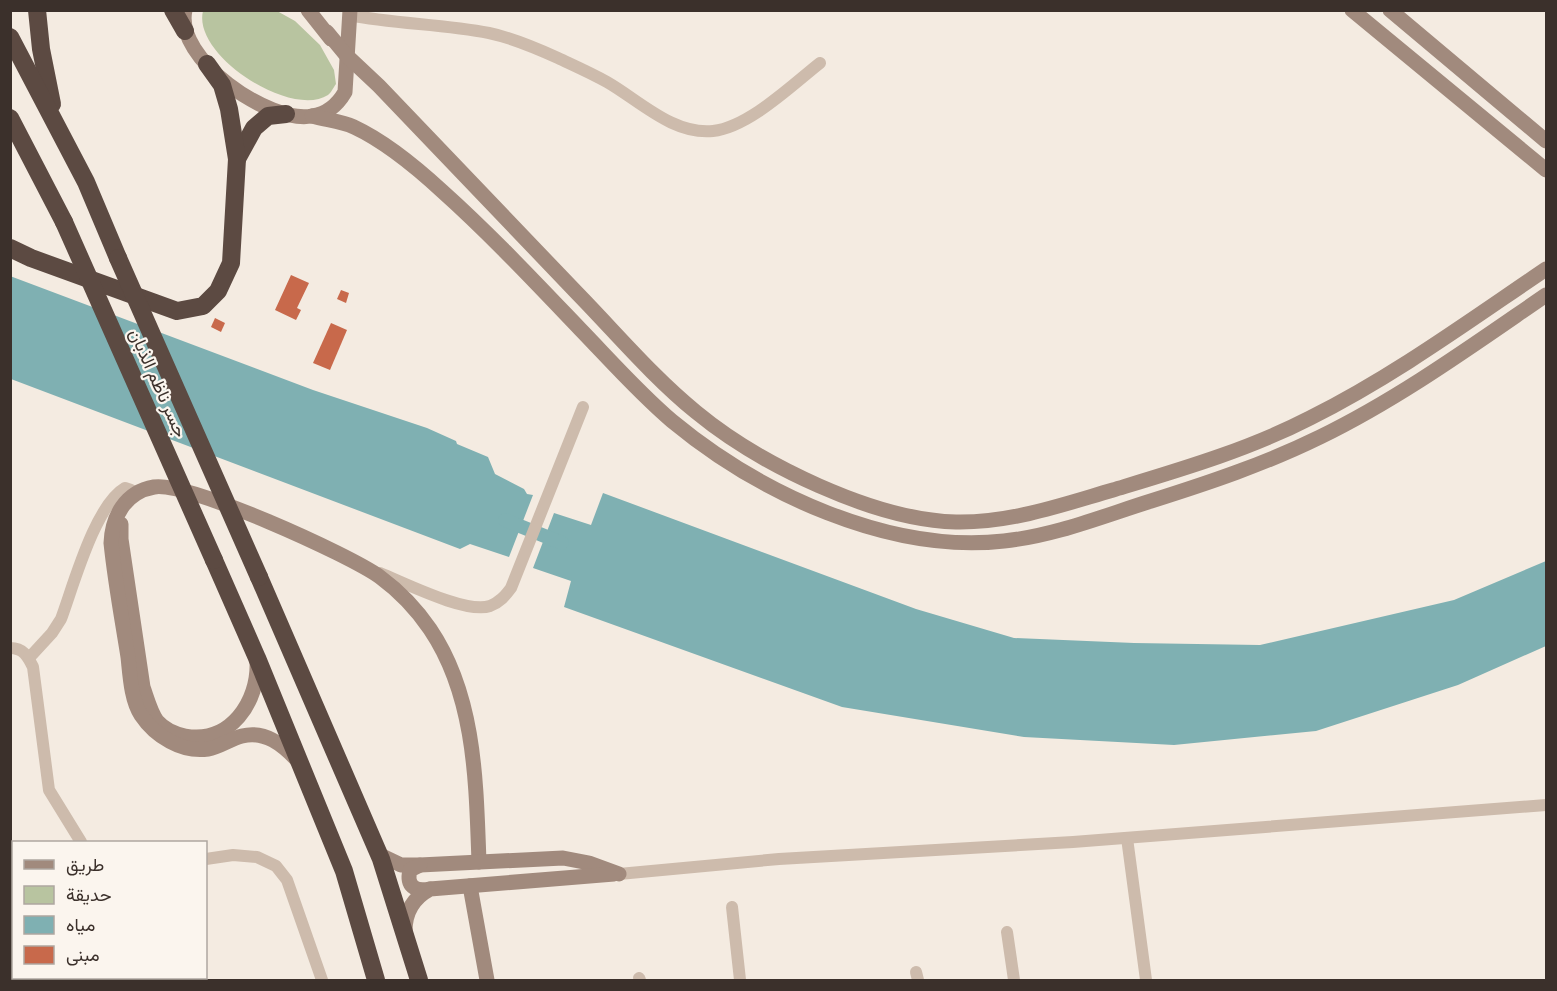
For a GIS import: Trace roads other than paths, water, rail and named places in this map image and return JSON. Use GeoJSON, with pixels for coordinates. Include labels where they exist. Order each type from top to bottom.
{"type":"FeatureCollection","features":[{"type":"Feature","properties":{"kind":"highway"},"geometry":{"type":"LineString","coordinates":[[37,10],[41,49],[57,126]]}},
{"type":"Feature","properties":{"kind":"highway"},"geometry":{"type":"LineString","coordinates":[[173,10],[185,31]]}},
{"type":"Feature","properties":{"kind":"highway","name":"جسر ناظم الذبان"},"geometry":{"type":"LineString","coordinates":[[10,37],[86,182],[380,855],[419,981]]}},
{"type":"Feature","properties":{"kind":"highway"},"geometry":{"type":"LineString","coordinates":[[10,248],[31,258],[177,311],[203,306],[218,291],[231,263],[237,159],[234,134],[222,85],[207,64]]}},
{"type":"Feature","properties":{"kind":"highway"},"geometry":{"type":"LineString","coordinates":[[237,159],[254,128],[268,117],[286,114]]}},
{"type":"Feature","properties":{"kind":"highway","name":"جسر ناظم الذبان"},"geometry":{"type":"LineString","coordinates":[[10,117],[64,222],[257,658],[344,871],[376,981]]}},
{"type":"Feature","properties":{"kind":"street"},"geometry":{"type":"LineString","coordinates":[[185,10],[185,31],[198,54],[207,64],[235,89],[268,107],[297,117],[312,116],[328,111],[345,92],[349,13],[383,22],[490,34],[523,43],[608,83],[678,126],[696,130],[713,131],[746,120],[820,63]]}},
{"type":"Feature","properties":{"kind":"street"},"geometry":{"type":"LineString","coordinates":[[308,10],[346,55],[379,86],[653,372],[698,414],[752,451],[789,471],[868,504],[912,517],[954,522],[997,521],[1039,511],[1177,470],[1245,446],[1308,420],[1413,359],[1546,269]]}},
{"type":"Feature","properties":{"kind":"street"},"geometry":{"type":"LineString","coordinates":[[1352,10],[1546,170]]}},
{"type":"Feature","properties":{"kind":"street"},"geometry":{"type":"LineString","coordinates":[[1390,10],[1546,141]]}},
{"type":"Feature","properties":{"kind":"street"},"geometry":{"type":"LineString","coordinates":[[327,32],[345,75]]}},
{"type":"Feature","properties":{"kind":"street"},"geometry":{"type":"LineString","coordinates":[[312,116],[352,126],[414,166],[495,241],[633,385],[670,419],[710,449],[745,472],[825,511],[870,528],[912,538],[966,543],[1006,541],[1055,531],[1259,464],[1321,437],[1425,378],[1546,295]]}},
{"type":"Feature","properties":{"kind":"street"},"geometry":{"type":"LineString","coordinates":[[1413,359],[1425,378]]}},
{"type":"Feature","properties":{"kind":"street"},"geometry":{"type":"LineString","coordinates":[[298,761],[286,748],[274,740],[259,735],[243,736],[207,749],[193,749],[178,745],[152,729],[140,714],[132,688],[111,543],[116,516],[129,499],[154,487],[164,487],[207,498],[283,528],[365,567],[455,603],[474,608],[489,606],[502,600],[511,588],[583,407]]}},
{"type":"Feature","properties":{"kind":"street"},"geometry":{"type":"LineString","coordinates":[[29,658],[61,620],[100,518],[118,492],[125,488],[131,490],[121,540],[143,687],[150,710],[159,723],[182,735],[207,737],[221,732],[242,713],[250,699],[257,670],[257,658]]}},
{"type":"Feature","properties":{"kind":"street"},"geometry":{"type":"LineString","coordinates":[[365,567],[407,601],[429,628],[447,659],[464,707],[469,733],[476,796],[479,862]]}},
{"type":"Feature","properties":{"kind":"street"},"geometry":{"type":"LineString","coordinates":[[10,648],[27,654],[33,667],[49,790],[80,841]]}},
{"type":"Feature","properties":{"kind":"street"},"geometry":{"type":"LineString","coordinates":[[420,865],[410,870],[408,877],[414,889],[421,891],[779,859],[1127,838],[1546,806]]}},
{"type":"Feature","properties":{"kind":"street"},"geometry":{"type":"LineString","coordinates":[[1127,838],[1146,981]]}},
{"type":"Feature","properties":{"kind":"street"},"geometry":{"type":"LineString","coordinates":[[207,859],[232,855],[257,857],[276,866],[287,880],[322,981]]}},
{"type":"Feature","properties":{"kind":"street"},"geometry":{"type":"LineString","coordinates":[[380,855],[401,865],[563,858],[589,863],[619,874]]}},
{"type":"Feature","properties":{"kind":"street"},"geometry":{"type":"LineString","coordinates":[[470,886],[487,981]]}},
{"type":"Feature","properties":{"kind":"street"},"geometry":{"type":"LineString","coordinates":[[405,932],[407,912],[412,903],[420,894],[429,890]]}},
{"type":"Feature","properties":{"kind":"street"},"geometry":{"type":"LineString","coordinates":[[732,907],[740,981]]}},
{"type":"Feature","properties":{"kind":"street"},"geometry":{"type":"LineString","coordinates":[[1007,932],[1014,981]]}},
{"type":"Feature","properties":{"kind":"water"},"geometry":{"type":"Polygon","coordinates":[[[10,276],[313,390],[427,428],[488,457],[495,474],[524,489],[527,494],[533,495],[509,557],[470,544],[460,549],[11,379],[10,276]]]}},
{"type":"Feature","properties":{"kind":"water"},"geometry":{"type":"Polygon","coordinates":[[[603,493],[916,609],[1014,638],[1260,645],[1454,600],[1546,561],[1546,646],[1458,685],[1316,731],[1174,745],[1024,737],[842,707],[564,607],[571,581],[533,568],[554,513],[591,525],[603,493]]]}},
{"type":"Feature","properties":{"kind":"waterway"},"geometry":{"type":"LineString","coordinates":[[505,520],[562,543]]}}]}
